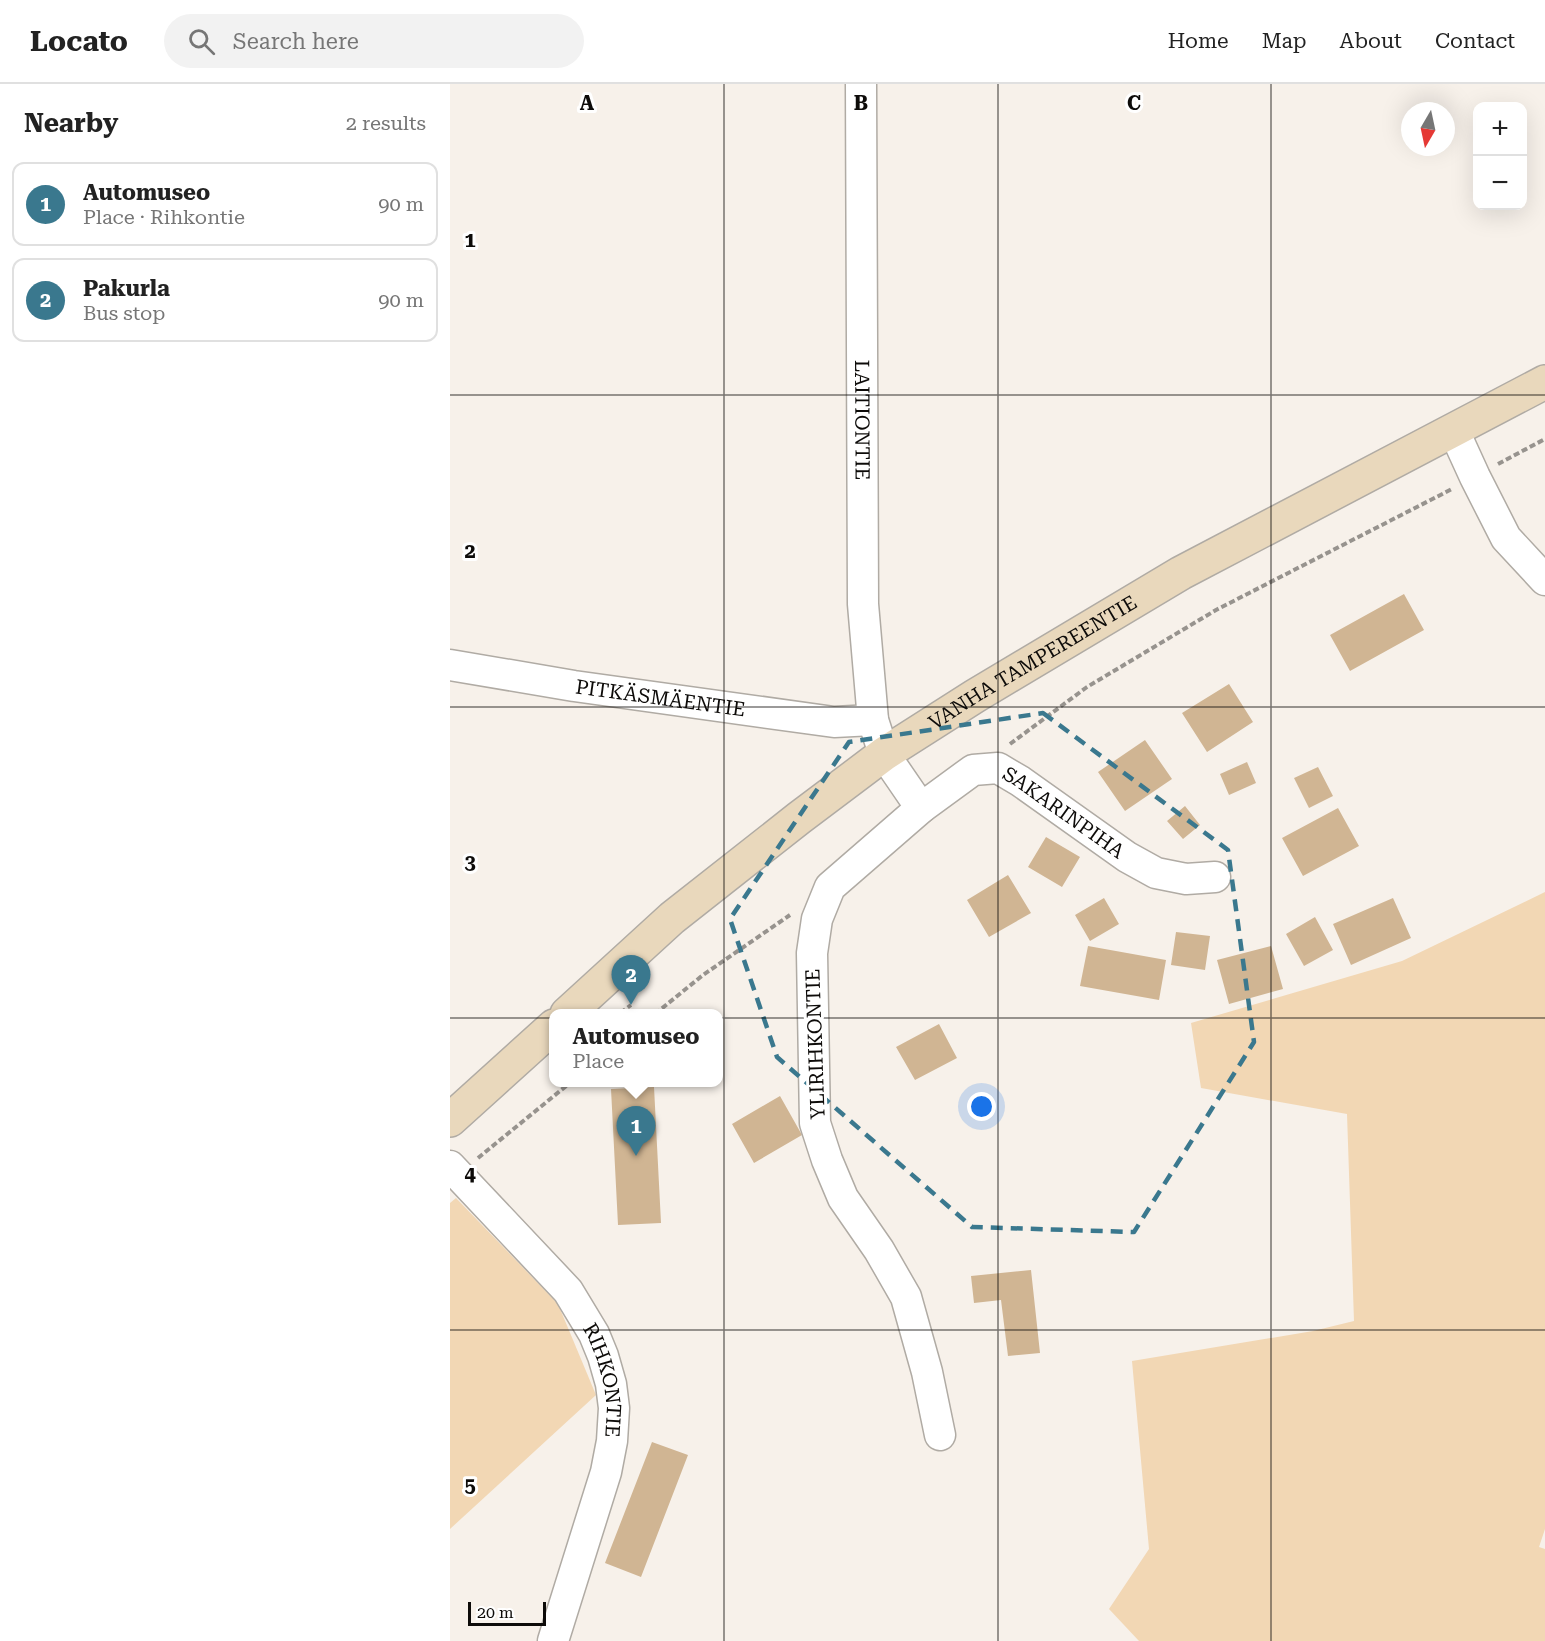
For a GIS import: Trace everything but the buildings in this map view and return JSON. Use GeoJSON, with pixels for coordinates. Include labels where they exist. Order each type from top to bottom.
{"type":"FeatureCollection","features":[{"type":"Feature","properties":{"kind":"main road","name":"VANHA TAMPEREENTIE"},"geometry":{"type":"LineString","coordinates":[[572,1009],[672,918],[884,754],[975,696],[1181,573],[1545,382]]}},
{"type":"Feature","properties":{"kind":"main road"},"geometry":{"type":"LineString","coordinates":[[450,1120],[549,1031]]}},
{"type":"Feature","properties":{"kind":"street","name":"LAITIONTIE"},"geometry":{"type":"LineString","coordinates":[[861,84],[863,604],[873,720],[884,754]]}},
{"type":"Feature","properties":{"kind":"street"},"geometry":{"type":"LineString","coordinates":[[1454,430],[1506,538],[1545,580]]}},
{"type":"Feature","properties":{"kind":"street","name":"PITKÄSMÄENTIE"},"geometry":{"type":"LineString","coordinates":[[450,665],[574,686],[834,722],[873,720]]}},
{"type":"Feature","properties":{"kind":"street"},"geometry":{"type":"LineString","coordinates":[[884,754],[921,808]]}},
{"type":"Feature","properties":{"kind":"street","name":"SAKARINPIHA"},"geometry":{"type":"LineString","coordinates":[[921,808],[973,770],[998,768],[1128,857],[1156,873],[1186,879],[1215,877]]}},
{"type":"Feature","properties":{"kind":"street","name":"YLIRIHKONTIE"},"geometry":{"type":"LineString","coordinates":[[921,808],[830,887],[817,919],[812,953],[815,1123],[843,1198],[879,1250],[906,1297],[927,1372],[940,1435]]}},
{"type":"Feature","properties":{"kind":"street","name":"RIHKONTIE"},"geometry":{"type":"LineString","coordinates":[[454,1171],[568,1292],[594,1334],[611,1384],[614,1408],[612,1441],[606,1472],[553,1641]]}},
{"type":"Feature","properties":{"kind":"path"},"geometry":{"type":"LineString","coordinates":[[973,770],[1087,687],[1216,610],[1545,439]]}},
{"type":"Feature","properties":{"kind":"path"},"geometry":{"type":"LineString","coordinates":[[661,1009],[703,975],[791,914]]}},
{"type":"Feature","properties":{"kind":"path"},"geometry":{"type":"LineString","coordinates":[[626,1009],[631,1005]]}},
{"type":"Feature","properties":{"kind":"path"},"geometry":{"type":"LineString","coordinates":[[454,1171],[566,1087]]}},
{"type":"Feature","properties":{"kind":"highlighted area"},"geometry":{"type":"Polygon","coordinates":[[[1043,713],[1228,850],[1254,1042],[1134,1232],[972,1227],[777,1057],[730,919],[849,742],[1043,713]]]}},
{"type":"Feature","properties":{"kind":"shaded area"},"geometry":{"type":"Polygon","coordinates":[[[1545,892],[1545,1529],[1539,1547],[1545,1549],[1545,1641],[1139,1641],[1109,1609],[1149,1549],[1132,1361],[1313,1331],[1354,1321],[1347,1114],[1201,1088],[1191,1023],[1402,961],[1545,892]]]}},
{"type":"Feature","properties":{"kind":"shaded area"},"geometry":{"type":"Polygon","coordinates":[[[456,1198],[558,1304],[596,1395],[450,1529],[450,1203],[456,1198]]]}},
{"type":"Feature","properties":{"kind":"place","name":"Pakurla"},"geometry":{"type":"Point","coordinates":[631,1005]}},
{"type":"Feature","properties":{"kind":"place","name":"Automuseo"},"geometry":{"type":"Point","coordinates":[636,1156]}}]}
